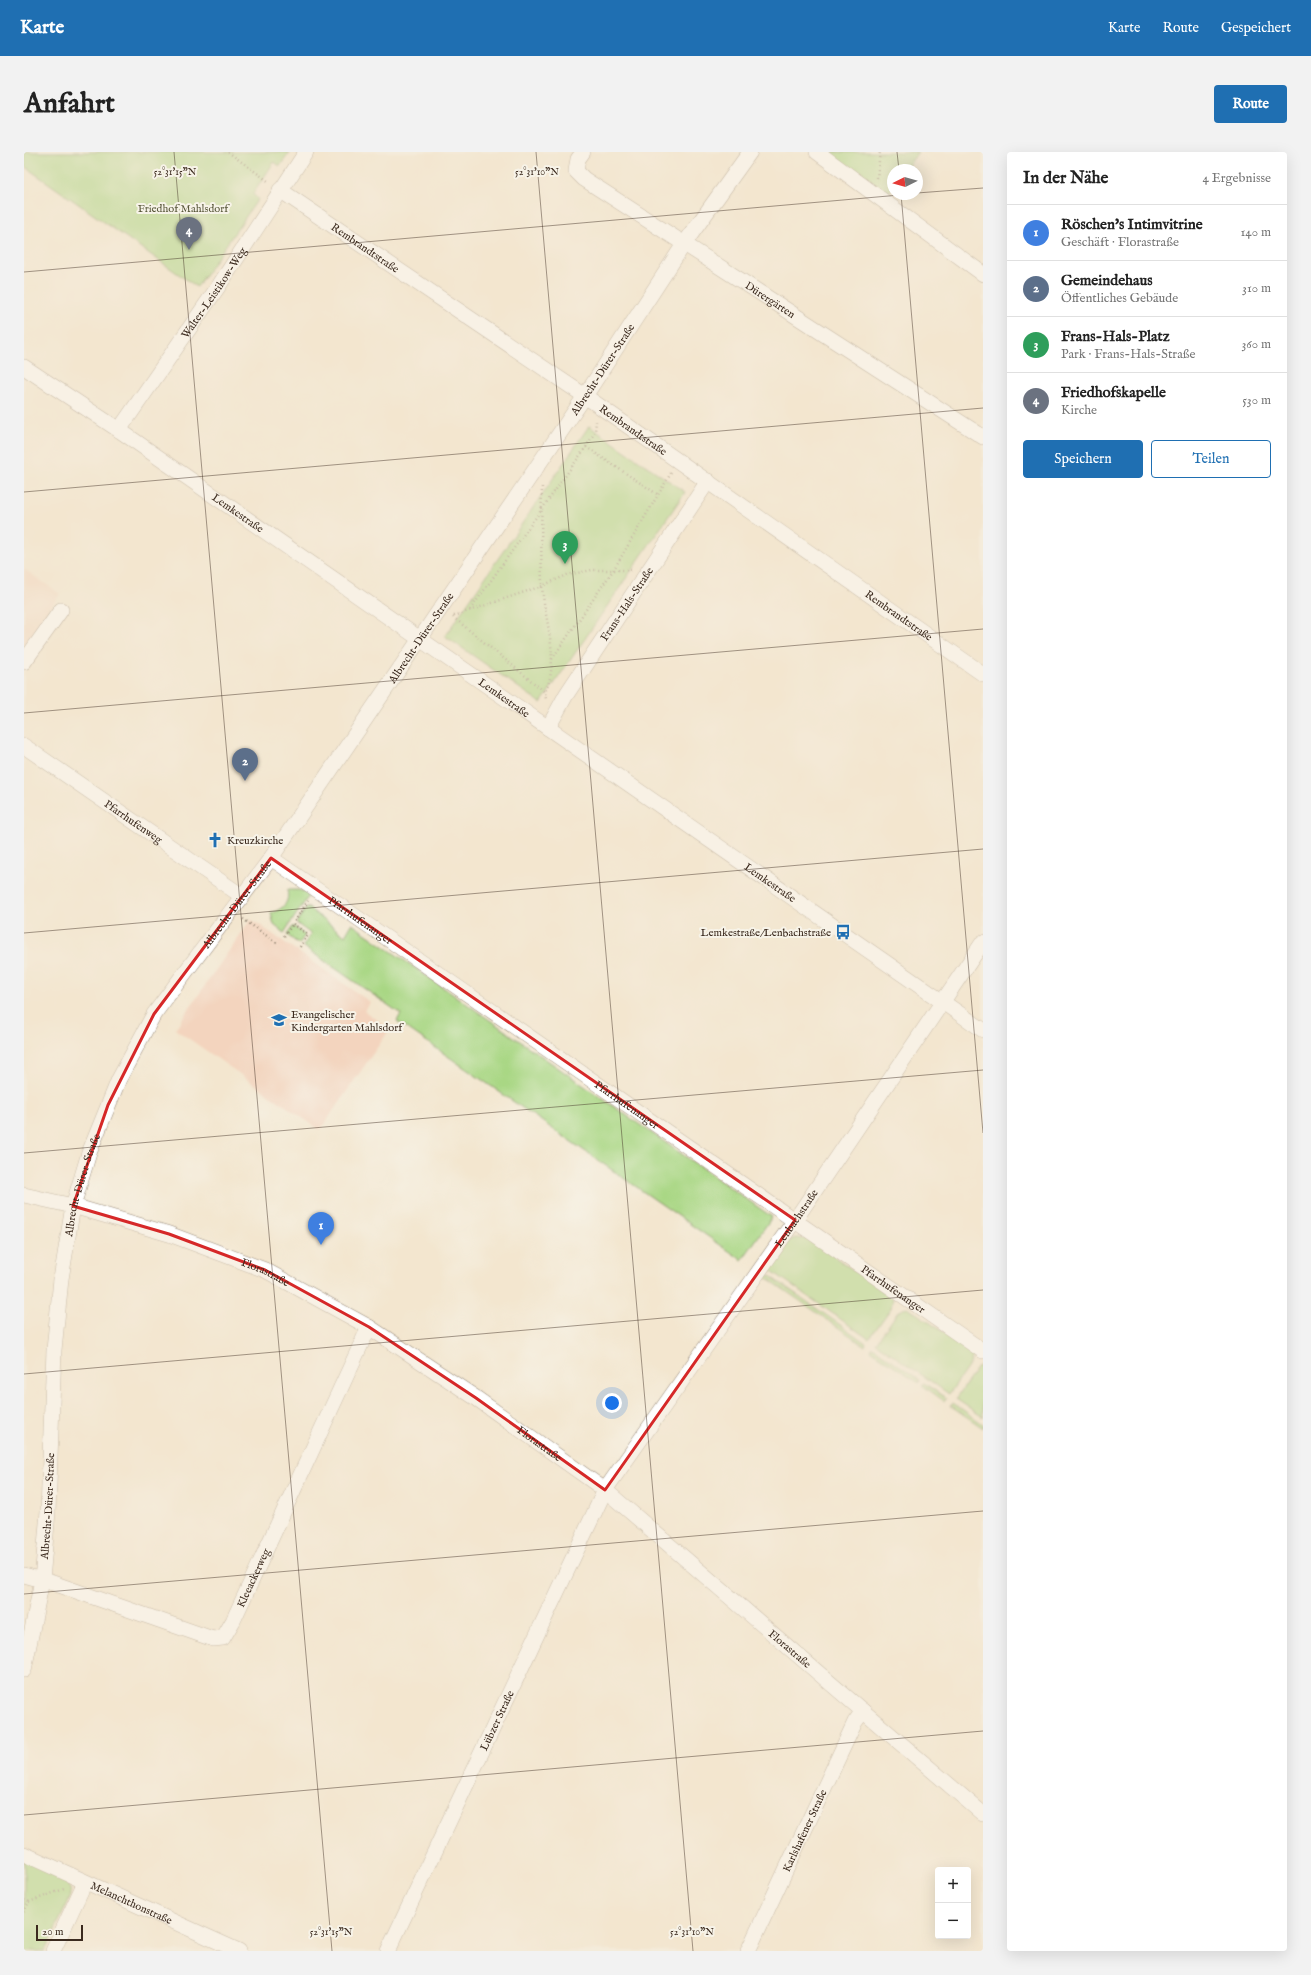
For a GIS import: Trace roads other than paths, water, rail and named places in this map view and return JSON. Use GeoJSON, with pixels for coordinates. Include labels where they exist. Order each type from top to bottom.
{"type":"FeatureCollection","features":[{"type":"Feature","properties":{"kind":"street","name":"Walter-Leistikow-Weg"},"geometry":{"type":"LineString","coordinates":[[119,430],[218,287],[306,152]]}},
{"type":"Feature","properties":{"kind":"street","name":"Dürergärten"},"geometry":{"type":"LineString","coordinates":[[584,152],[578,159],[576,170],[584,179],[983,437]]}},
{"type":"Feature","properties":{"kind":"street","name":"Albrecht-Dürer-Straße"},"geometry":{"type":"LineString","coordinates":[[24,1670],[42,1580],[48,1512],[54,1350],[61,1279],[73,1206],[89,1153],[119,1080],[154,1014],[232,912],[270,858],[420,640],[684,244],[750,152]]}},
{"type":"Feature","properties":{"kind":"street"},"geometry":{"type":"LineString","coordinates":[[817,152],[983,274]]}},
{"type":"Feature","properties":{"kind":"street","name":"Rembrandtstraße"},"geometry":{"type":"LineString","coordinates":[[280,190],[680,461],[983,674]]}},
{"type":"Feature","properties":{"kind":"street","name":"Lemkestraße"},"geometry":{"type":"LineString","coordinates":[[24,367],[119,430],[983,1030]]}},
{"type":"Feature","properties":{"kind":"street","name":"Frans-Hals-Straße"},"geometry":{"type":"LineString","coordinates":[[548,728],[566,695],[708,481]]}},
{"type":"Feature","properties":{"kind":"street"},"geometry":{"type":"LineString","coordinates":[[24,662],[61,610]]}},
{"type":"Feature","properties":{"kind":"street","name":"Pfarrhufenweg"},"geometry":{"type":"LineString","coordinates":[[24,746],[242,896]]}},
{"type":"Feature","properties":{"kind":"street","name":"Pfarrhufenanger"},"geometry":{"type":"LineString","coordinates":[[270,858],[983,1351]]}},
{"type":"Feature","properties":{"kind":"street","name":"Lenbachstraße"},"geometry":{"type":"LineString","coordinates":[[605,1490],[794,1220],[983,942]]}},
{"type":"Feature","properties":{"kind":"street","name":"Florastraße"},"geometry":{"type":"LineString","coordinates":[[24,1195],[73,1206],[169,1234],[265,1270],[369,1327],[476,1398],[605,1490],[983,1814]]}},
{"type":"Feature","properties":{"kind":"street","name":"Kleeackerweg"},"geometry":{"type":"LineString","coordinates":[[24,1575],[213,1639],[223,1638],[233,1621],[369,1327]]}},
{"type":"Feature","properties":{"kind":"street","name":"Lübzer Straße"},"geometry":{"type":"LineString","coordinates":[[388,1951],[605,1490]]}},
{"type":"Feature","properties":{"kind":"street","name":"Karlshafener Straße"},"geometry":{"type":"LineString","coordinates":[[748,1951],[855,1722],[863,1711]]}},
{"type":"Feature","properties":{"kind":"street","name":"Melanchthonstraße"},"geometry":{"type":"LineString","coordinates":[[24,1854],[239,1951]]}},
{"type":"Feature","properties":{"kind":"street"},"geometry":{"type":"LineString","coordinates":[[52,1951],[85,1882]]}},
{"type":"Feature","properties":{"kind":"place","name":"Friedhofskapelle"},"geometry":{"type":"Point","coordinates":[189,250]}},
{"type":"Feature","properties":{"kind":"place","name":"Frans-Hals-Platz"},"geometry":{"type":"Point","coordinates":[565,564]}},
{"type":"Feature","properties":{"kind":"place","name":"Gemeindehaus"},"geometry":{"type":"Point","coordinates":[245,781]}},
{"type":"Feature","properties":{"kind":"place","name":"Kreuzkirche"},"geometry":{"type":"Point","coordinates":[215,840]}},
{"type":"Feature","properties":{"kind":"place","name":"Lemkestraße/Lenbachstraße"},"geometry":{"type":"Point","coordinates":[843,932]}},
{"type":"Feature","properties":{"kind":"place","name":"Evangelischer Kindergarten Mahlsdorf"},"geometry":{"type":"Point","coordinates":[279,1020]}},
{"type":"Feature","properties":{"kind":"place","name":"Röschen's Intimvitrine"},"geometry":{"type":"Point","coordinates":[321,1245]}},
{"type":"Feature","properties":{"kind":"park label","name":"Friedhof Mahlsdorf"},"geometry":{"type":"Point","coordinates":[183,208]}}]}
